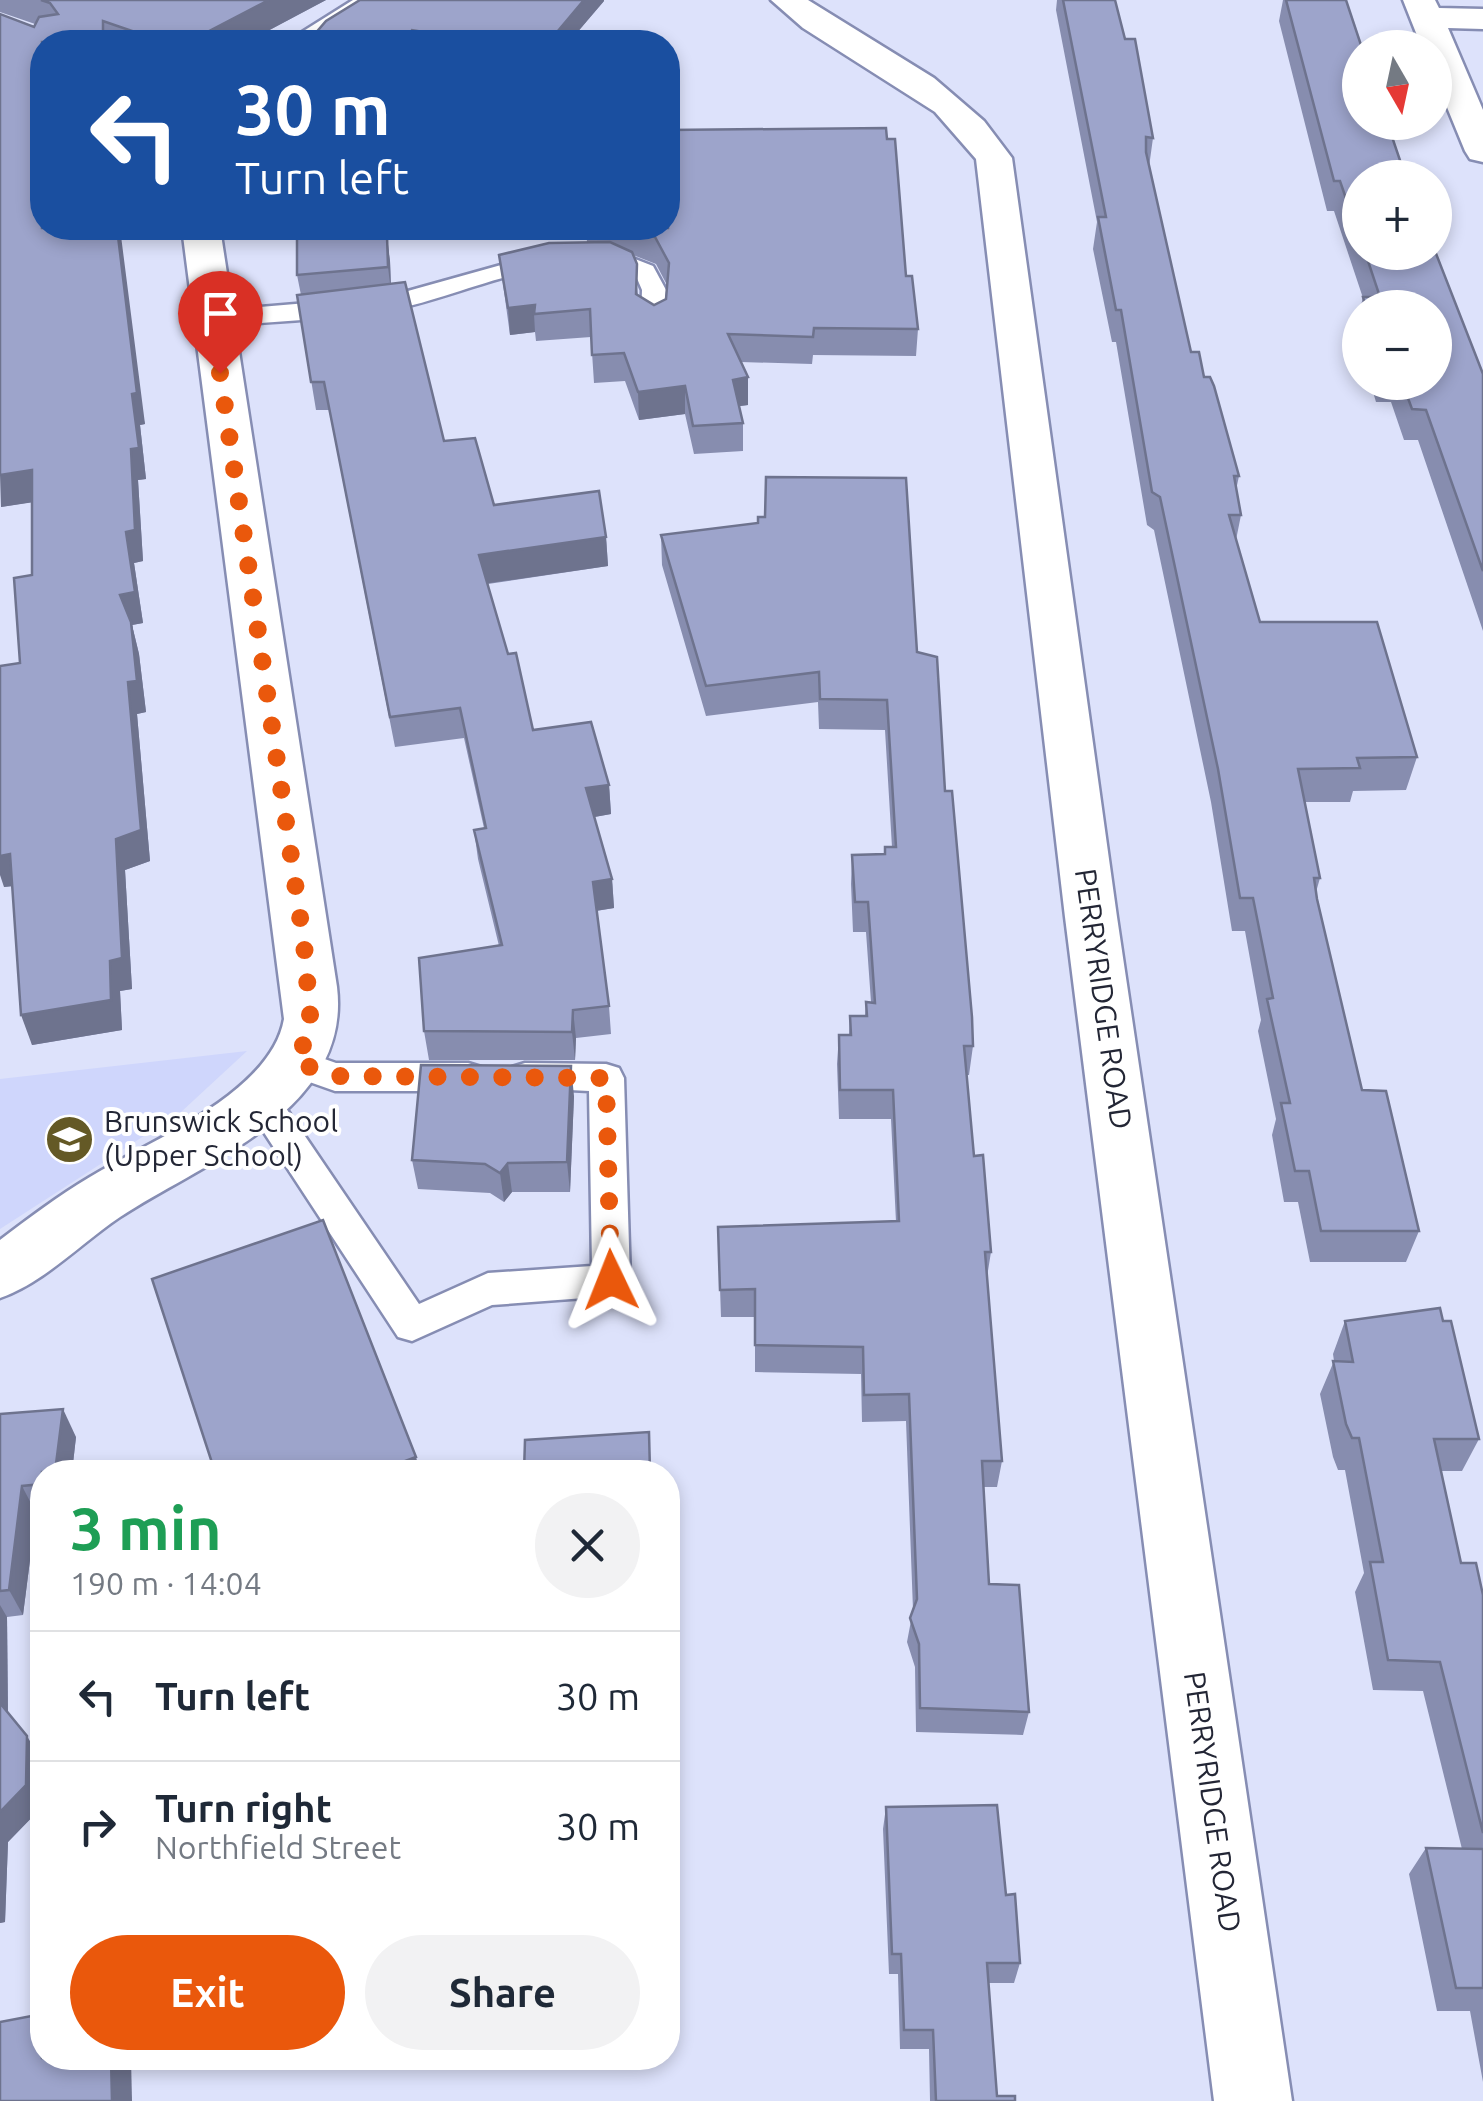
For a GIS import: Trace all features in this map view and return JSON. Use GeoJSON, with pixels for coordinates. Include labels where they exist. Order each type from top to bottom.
{"type":"FeatureCollection","features":[{"type":"Feature","properties":{"kind":"street"},"geometry":{"type":"LineString","coordinates":[[324,30],[377,0]]}},
{"type":"Feature","properties":{"kind":"street","name":"PERRYRIDGE ROAD"},"geometry":{"type":"LineString","coordinates":[[787,0],[946,100],[974,128],[994,158],[1096,956],[1253,2101]]}},
{"type":"Feature","properties":{"kind":"street"},"geometry":{"type":"LineString","coordinates":[[1422,9],[1483,19]]}},
{"type":"Feature","properties":{"kind":"street"},"geometry":{"type":"LineString","coordinates":[[1422,9],[1483,151]]}},
{"type":"Feature","properties":{"kind":"street"},"geometry":{"type":"LineString","coordinates":[[0,1272],[112,1192],[206,1140],[260,1099],[296,1062],[311,1026],[304,944],[203,240]]}},
{"type":"Feature","properties":{"kind":"lane"},"geometry":{"type":"LineString","coordinates":[[213,319],[392,302],[443,292],[528,264],[615,259],[646,272],[654,282],[654,321]]}},
{"type":"Feature","properties":{"kind":"lane"},"geometry":{"type":"LineString","coordinates":[[260,1099],[412,1325],[488,1288],[611,1280],[606,1078],[335,1076],[296,1062]]}},
{"type":"Feature","properties":{"kind":"shaded area","name":"Brunswick School (Upper School)"},"geometry":{"type":"Polygon","coordinates":[[[247,1051],[181,1112],[0,1229],[0,1079],[247,1051]]]}},
{"type":"Feature","properties":{"kind":"building"},"geometry":{"type":"Polygon","coordinates":[[[41,0],[269,0],[211,30],[129,30],[103,21],[103,30],[30,30],[30,240],[118,240],[137,393],[132,394],[139,448],[131,449],[135,530],[126,532],[135,592],[120,595],[131,622],[137,681],[128,682],[141,830],[116,839],[122,958],[110,961],[111,1000],[21,1015],[10,854],[0,856],[0,666],[20,663],[14,578],[32,575],[32,470],[0,475],[0,14],[34,27],[39,17],[58,14],[50,3],[41,0]]]}},
{"type":"Feature","properties":{"kind":"building"},"geometry":{"type":"Polygon","coordinates":[[[360,0],[584,0],[559,30],[318,30],[360,0]]]}},
{"type":"Feature","properties":{"kind":"building"},"geometry":{"type":"Polygon","coordinates":[[[1063,0],[1115,0],[1125,39],[1135,39],[1153,138],[1146,137],[1146,152],[1191,352],[1199,352],[1204,377],[1210,377],[1214,386],[1239,476],[1234,476],[1241,515],[1229,515],[1260,622],[1377,622],[1417,757],[1357,758],[1360,768],[1298,769],[1320,878],[1314,878],[1317,899],[1362,1090],[1386,1091],[1419,1231],[1321,1231],[1309,1171],[1295,1171],[1281,1103],[1290,1103],[1267,999],[1273,998],[1253,898],[1240,898],[1218,769],[1160,497],[1152,492],[1121,310],[1116,310],[1098,217],[1106,217],[1063,0]]]}},
{"type":"Feature","properties":{"kind":"building"},"geometry":{"type":"Polygon","coordinates":[[[1286,0],[1346,0],[1356,30],[1342,30],[1342,140],[1393,140],[1400,160],[1342,160],[1342,187],[1340,181],[1334,181],[1286,0]]]}},
{"type":"Feature","properties":{"kind":"building"},"geometry":{"type":"Polygon","coordinates":[[[886,128],[887,139],[895,139],[906,276],[912,276],[918,329],[814,328],[813,337],[728,334],[748,377],[733,380],[743,423],[693,426],[685,386],[638,392],[624,353],[592,355],[590,309],[534,314],[535,305],[508,308],[499,255],[549,243],[610,242],[632,252],[637,264],[636,294],[654,305],[666,299],[669,263],[657,240],[680,240],[680,130],[886,128]]]}},
{"type":"Feature","properties":{"kind":"building"},"geometry":{"type":"Polygon","coordinates":[[[297,240],[387,240],[388,267],[297,275],[297,240]]]}},
{"type":"Feature","properties":{"kind":"building"},"geometry":{"type":"Polygon","coordinates":[[[1371,270],[1442,270],[1450,290],[1378,290],[1371,270]]]}},
{"type":"Feature","properties":{"kind":"building"},"geometry":{"type":"Polygon","coordinates":[[[405,282],[444,441],[475,438],[494,505],[599,491],[606,537],[479,555],[508,654],[516,653],[533,730],[591,722],[609,785],[586,788],[612,879],[593,882],[609,1006],[573,1010],[572,1032],[424,1031],[419,958],[502,945],[474,830],[486,828],[460,708],[390,717],[324,382],[311,382],[297,295],[405,282]]]}},
{"type":"Feature","properties":{"kind":"building"},"geometry":{"type":"Polygon","coordinates":[[[1452,295],[1483,374],[1483,571],[1426,410],[1412,409],[1409,400],[1452,400],[1452,295]]]}},
{"type":"Feature","properties":{"kind":"building"},"geometry":{"type":"Polygon","coordinates":[[[766,477],[906,478],[917,652],[937,657],[945,791],[952,791],[972,1017],[973,1046],[964,1046],[974,1156],[983,1155],[991,1252],[985,1252],[1002,1461],[982,1461],[989,1584],[1019,1585],[1029,1712],[920,1708],[919,1644],[910,1618],[917,1599],[909,1394],[864,1395],[863,1347],[755,1345],[755,1289],[720,1290],[718,1227],[899,1221],[893,1090],[840,1090],[839,1035],[851,1035],[850,1016],[867,1016],[866,1002],[875,1003],[868,902],[855,902],[852,855],[885,854],[885,847],[896,847],[887,700],[820,699],[819,672],[706,686],[661,535],[758,523],[758,517],[765,517],[766,477]]]}},
{"type":"Feature","properties":{"kind":"building"},"geometry":{"type":"Polygon","coordinates":[[[421,1065],[571,1066],[567,1162],[508,1163],[500,1173],[485,1164],[412,1160],[421,1065]]]}},
{"type":"Feature","properties":{"kind":"building"},"geometry":{"type":"Polygon","coordinates":[[[323,1220],[416,1457],[211,1460],[152,1279],[323,1220]]]}},
{"type":"Feature","properties":{"kind":"building"},"geometry":{"type":"Polygon","coordinates":[[[1440,1308],[1443,1321],[1451,1321],[1479,1439],[1434,1439],[1461,1563],[1476,1563],[1483,1595],[1483,1833],[1440,1662],[1388,1660],[1370,1562],[1383,1562],[1359,1438],[1352,1438],[1346,1424],[1333,1361],[1353,1362],[1345,1321],[1440,1308]]]}},
{"type":"Feature","properties":{"kind":"building"},"geometry":{"type":"Polygon","coordinates":[[[63,1409],[57,1460],[30,1460],[30,1485],[22,1486],[9,1590],[0,1591],[0,1414],[63,1409]]]}},
{"type":"Feature","properties":{"kind":"building"},"geometry":{"type":"Polygon","coordinates":[[[649,1432],[650,1460],[524,1460],[525,1440],[649,1432]]]}},
{"type":"Feature","properties":{"kind":"building"},"geometry":{"type":"Polygon","coordinates":[[[0,1703],[27,1736],[26,1785],[0,1812],[0,1703]]]}},
{"type":"Feature","properties":{"kind":"building"},"geometry":{"type":"Polygon","coordinates":[[[997,1805],[1006,1895],[1015,1894],[1020,1963],[987,1963],[997,2096],[1015,2096],[1015,2101],[936,2101],[933,2030],[904,2030],[901,1954],[892,1954],[886,1807],[997,1805]]]}},
{"type":"Feature","properties":{"kind":"building"},"geometry":{"type":"Polygon","coordinates":[[[1426,1848],[1483,1849],[1483,1988],[1456,1988],[1426,1848]]]}},
{"type":"Feature","properties":{"kind":"building"},"geometry":{"type":"Polygon","coordinates":[[[30,2016],[30,2070],[111,2070],[112,2101],[0,2101],[0,2022],[30,2016]]]}},
{"type":"Feature","properties":{"kind":"place","name":"Brunswick School (Upper School)"},"geometry":{"type":"Point","coordinates":[69,1139]}},
{"type":"Feature","properties":{"kind":"route"},"geometry":{"type":"LineString","coordinates":[[220,373],[304,944],[311,1026],[296,1062],[335,1076],[606,1078],[611,1280]]}}]}
